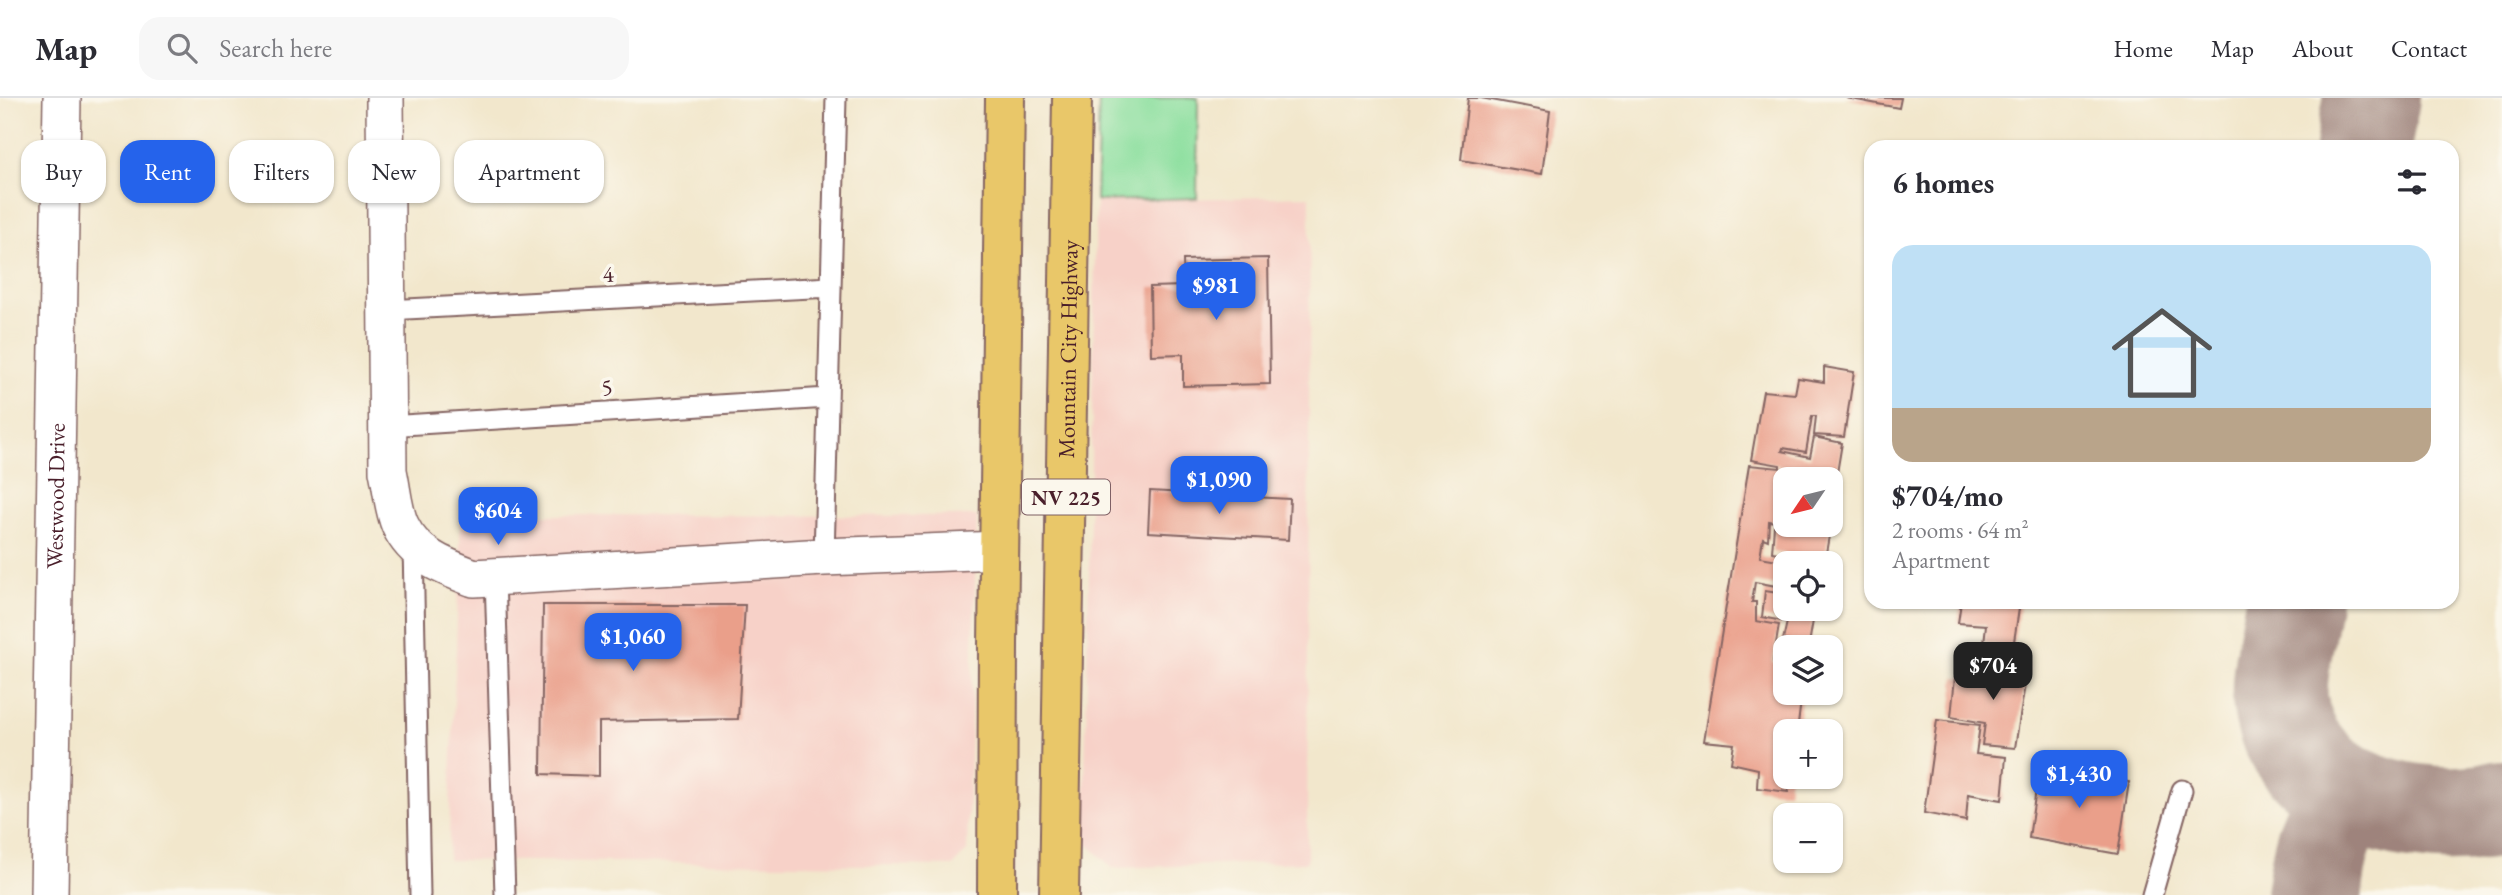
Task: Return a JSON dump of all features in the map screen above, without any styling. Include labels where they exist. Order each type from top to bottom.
[{"type":"main road","name":"NV 225","points":[[997,895],[1005,98]]},
{"type":"main road","name":"Mountain City Highway","points":[[1059,895],[1072,98]]},
{"type":"street","name":"Westwood Drive","points":[[49,895],[62,98]]},
{"type":"street","points":[[385,98],[388,471],[399,524],[413,545],[432,561],[474,578],[824,557],[999,551]]},
{"type":"lane","points":[[824,557],[836,98]]},
{"type":"lane","name":"4","points":[[387,310],[831,287]]},
{"type":"lane","name":"5","points":[[388,426],[828,398]]},
{"type":"lane","points":[[413,545],[420,895]]},
{"type":"lane","points":[[495,577],[505,895]]},
{"type":"lane","points":[[2152,895],[2182,790]]},
{"type":"shaded area","points":[[1310,196],[1307,862],[1112,868],[1084,840],[1096,201]]},
{"type":"shaded area","points":[[461,515],[977,516],[967,851],[953,866],[448,860]]},
{"type":"green space","points":[[1099,98],[1198,98],[1197,198],[1096,201]]},
{"type":"building","points":[[1468,98],[1550,111],[1542,174],[1461,160]]},
{"type":"building","points":[[1846,98],[1901,98],[1899,108]]},
{"type":"building","points":[[1268,258],[1270,384],[1183,386],[1183,354],[1151,355],[1150,287],[1184,286],[1183,260]]},
{"type":"building","points":[[1824,367],[1854,372],[1844,437],[1814,435],[1816,416],[1812,416],[1806,452],[1783,448],[1782,451],[1810,457],[1814,437],[1842,443],[1838,467],[1780,467],[1751,460],[1763,391],[1795,394],[1798,378],[1824,382]]},
{"type":"building","points":[[1749,465],[1773,467],[1773,522],[1769,521],[1768,540],[1763,538],[1760,557],[1773,559],[1773,585],[1755,582],[1752,602],[1756,602],[1756,621],[1779,625],[1777,635],[1773,635],[1773,705],[1800,705],[1799,719],[1773,719],[1773,789],[1788,789],[1788,792],[1757,788],[1758,769],[1731,763],[1734,744],[1704,741]]},
{"type":"building","points":[[1150,491],[1290,499],[1288,540],[1148,532]]},
{"type":"building","points":[[1773,537],[1829,537],[1826,551],[1772,552]]},
{"type":"building","points":[[1765,591],[1773,592],[1773,619],[1762,617]]},
{"type":"building","points":[[543,605],[745,605],[738,719],[599,722],[599,776],[541,774]]},
{"type":"building","points":[[1960,609],[2019,609],[2013,648],[1984,643],[1986,625],[1958,623]]},
{"type":"building","points":[[1782,621],[1813,621],[1811,635],[1784,635],[1787,622]]},
{"type":"building","points":[[1991,659],[2028,665],[2015,748],[1982,745],[1985,723],[1951,717],[1955,677],[1990,681]]},
{"type":"building","points":[[1937,720],[1980,725],[1976,754],[2006,757],[2002,800],[1968,794],[1966,821],[1924,813]]},
{"type":"building","points":[[2039,768],[2129,782],[2118,854],[2029,838]]},
{"type":"taxiway","points":[[2364,140],[2372,98]]},
{"type":"taxiway","points":[[2292,609],[2282,663],[2280,698],[2289,732],[2307,760],[2333,782],[2364,798],[2399,809],[2435,814],[2470,813],[2502,808]]},
{"type":"taxiway","points":[[2314,895],[2323,844],[2334,820],[2352,804],[2369,800]]}]
